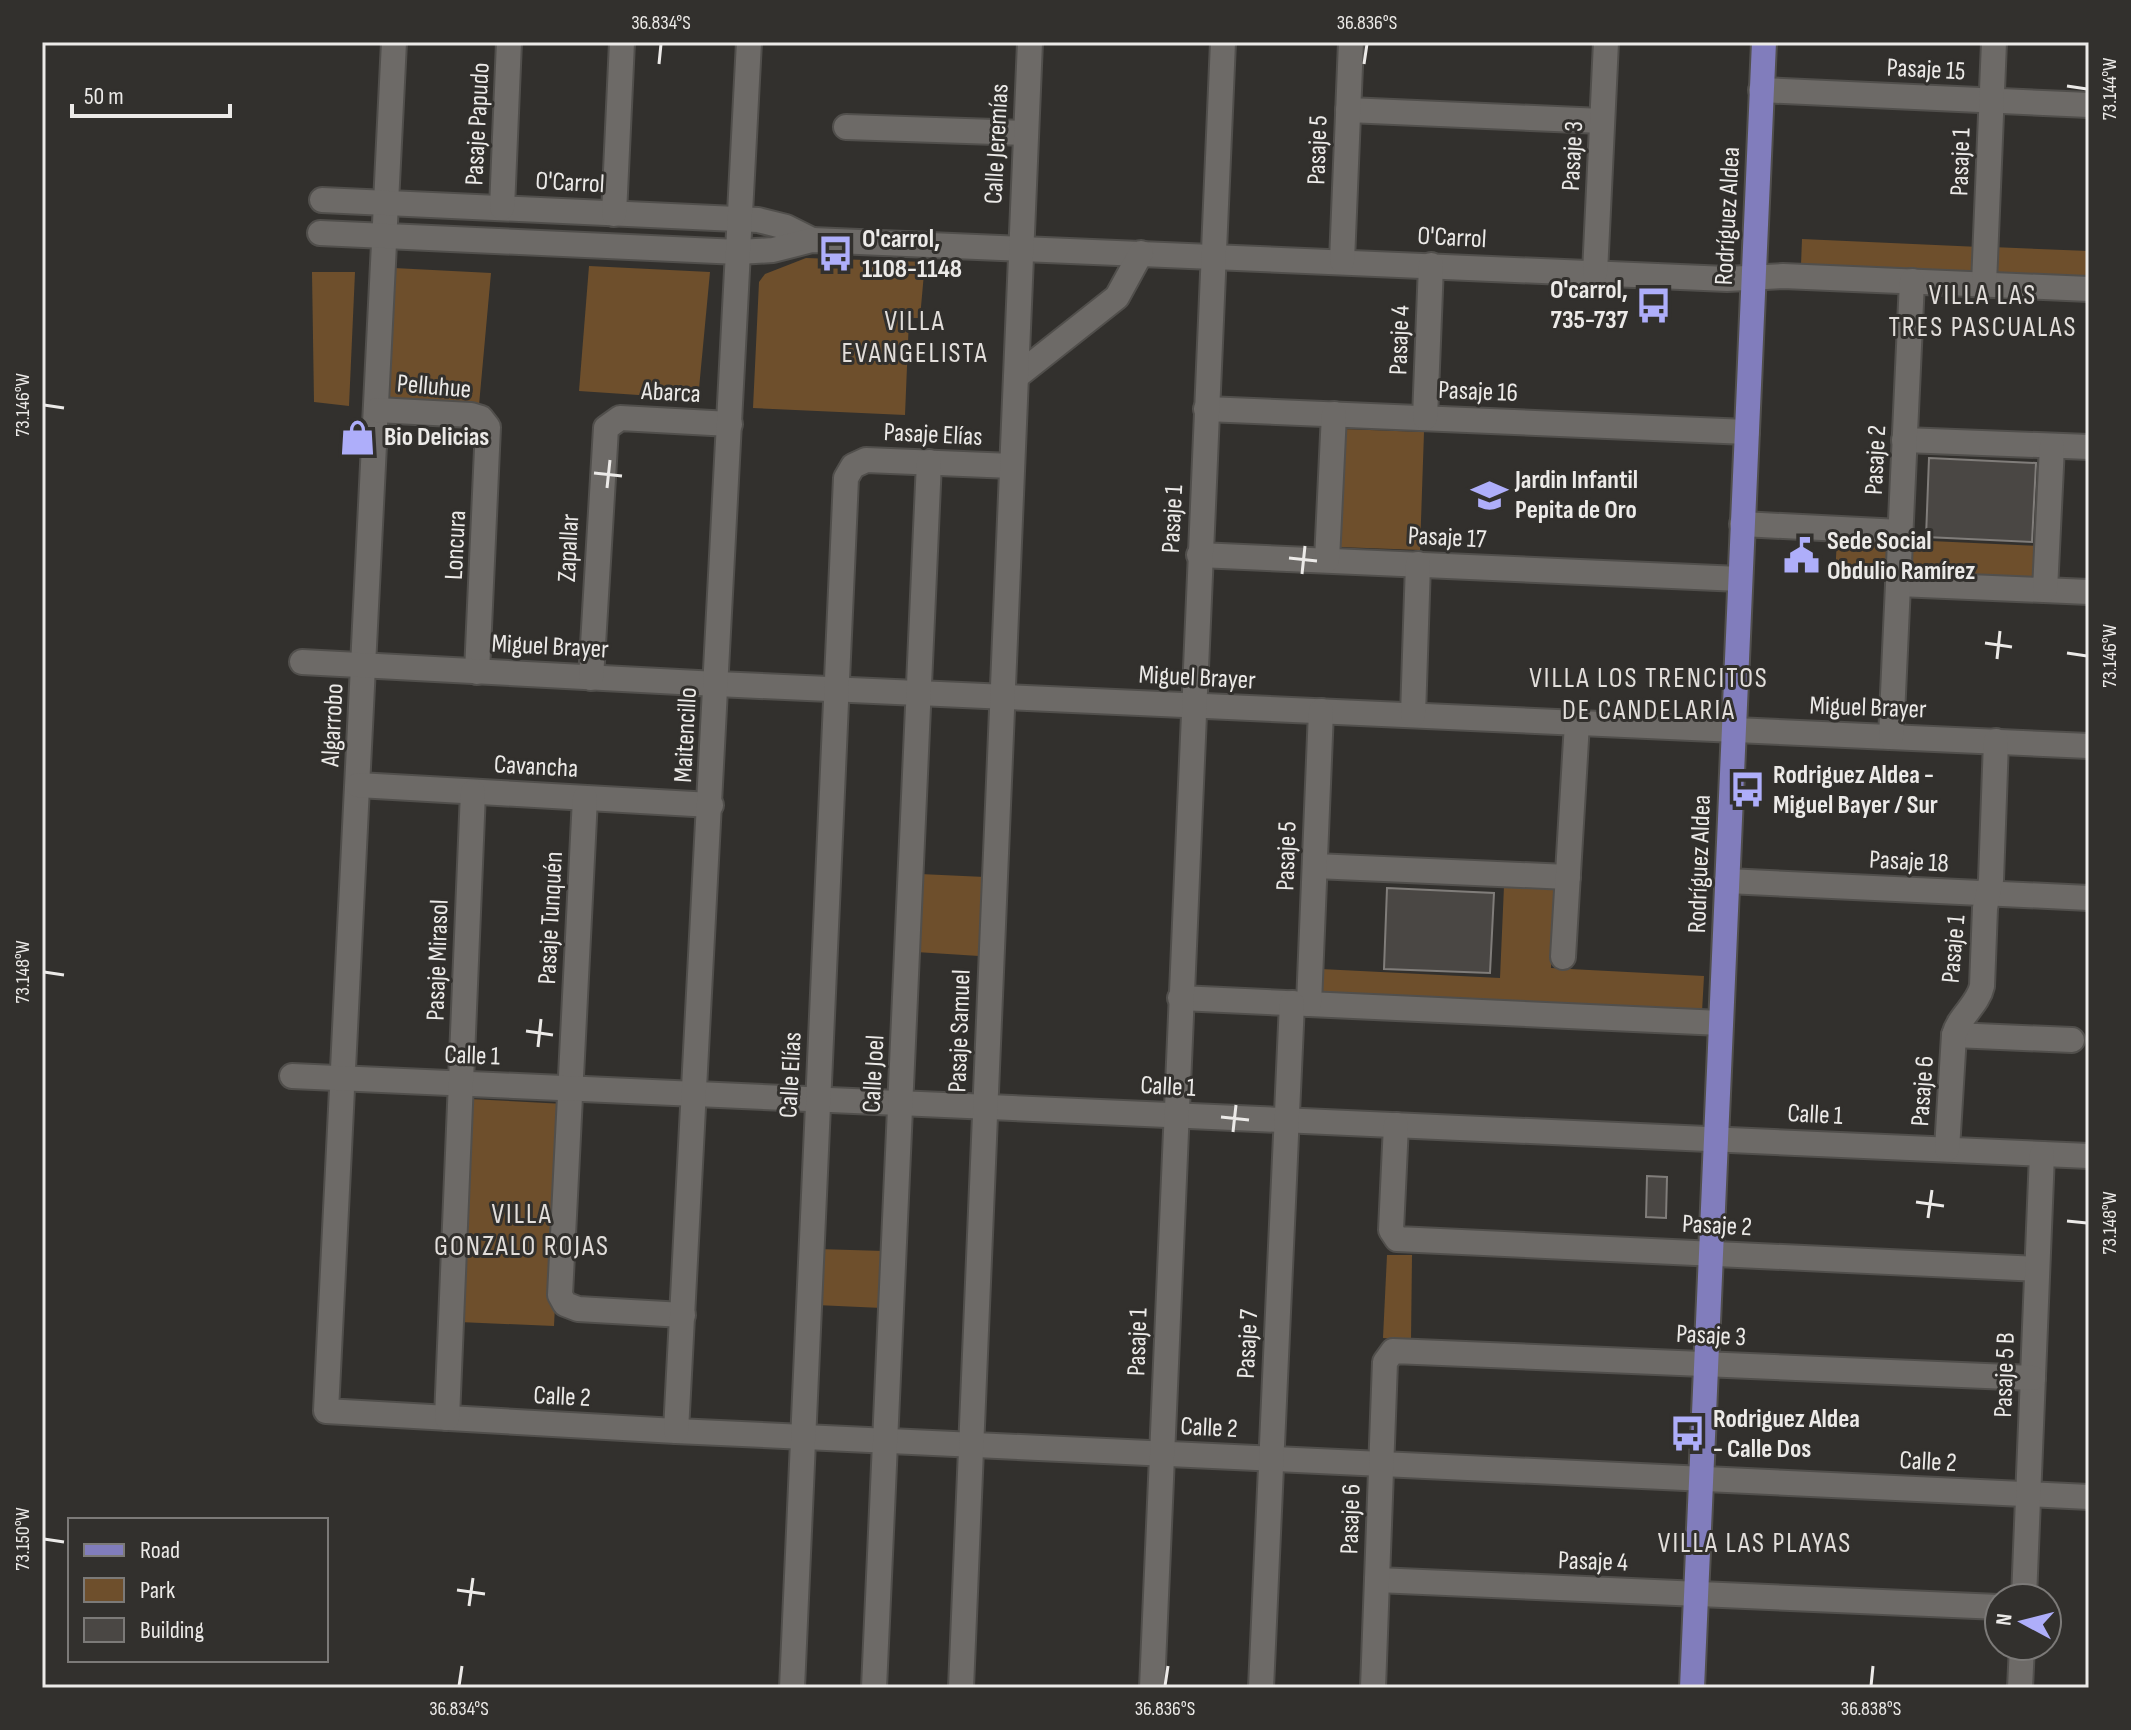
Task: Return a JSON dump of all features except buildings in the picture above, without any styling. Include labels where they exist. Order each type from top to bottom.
[{"type":"main road","name":"Rodríguez Aldea","points":[[1692,1688],[1764,42]]},
{"type":"street","name":"Algarrobo","points":[[326,1411],[394,42]]},
{"type":"street","name":"Pasaje Papudo","points":[[502,208],[509,42]]},
{"type":"street","points":[[614,214],[622,42]]},
{"type":"street","name":"Maitencillo","points":[[676,1431],[697,1093],[749,42]]},
{"type":"street","points":[[1012,42],[1030,42]]},
{"type":"street","name":"Calle Jeremías","points":[[1017,376],[1030,42]]},
{"type":"street","name":"Pasaje 1","points":[[1152,1688],[1223,42]]},
{"type":"street","name":"Pasaje 5","points":[[1342,261],[1351,42]]},
{"type":"street","name":"Pasaje 3","points":[[1595,273],[1606,42]]},
{"type":"street","name":"Pasaje 1","points":[[1984,284],[1994,42]]},
{"type":"street","name":"Pasaje 15","points":[[1761,90],[2089,105]]},
{"type":"street","points":[[1348,110],[1602,121]]},
{"type":"street","points":[[846,127],[1026,133]]},
{"type":"street","name":"O'Carrol","points":[[322,200],[741,219],[786,227],[812,240]]},
{"type":"street","name":"O'Carrol","points":[[320,233],[739,252],[773,250],[812,240],[1595,273],[2089,289]]},
{"type":"street","points":[[1017,376],[1117,297],[1141,253]]},
{"type":"street","name":"Pasaje 4","points":[[1425,418],[1431,265]]},
{"type":"street","name":"Pasaje 2","points":[[1891,737],[1912,281]]},
{"type":"street","name":"Pasaje Samuel","points":[[961,1688],[1017,376]]},
{"type":"street","name":"Pasaje 16","points":[[1206,409],[1747,432]]},
{"type":"street","name":"Pelluhue","points":[[377,410],[471,415],[485,422]]},
{"type":"street","points":[[1327,560],[1334,414]]},
{"type":"street","name":"Abarca","points":[[609,424],[626,418],[730,424]]},
{"type":"street","name":"Loncura","points":[[477,672],[490,437],[485,422]]},
{"type":"street","name":"Zapallar","points":[[591,678],[603,438],[609,424]]},
{"type":"street","points":[[1904,440],[2089,447]]},
{"type":"street","points":[[2045,590],[2052,446]]},
{"type":"street","name":"Pasaje Elías","points":[[853,466],[866,460],[1012,466]]},
{"type":"street","name":"Calle Joel","points":[[874,1688],[929,462]]},
{"type":"street","name":"Calle Elías","points":[[792,1688],[845,484],[853,466]]},
{"type":"street","points":[[1742,524],[1900,532]]},
{"type":"street","name":"Pasaje 17","points":[[1199,555],[1740,579]]},
{"type":"street","points":[[1413,715],[1418,564]]},
{"type":"street","points":[[1898,584],[2089,592]]},
{"type":"street","name":"Miguel Brayer","points":[[302,662],[836,690],[2089,746]]},
{"type":"street","name":"Pasaje 5","points":[[1300,1004],[1315,866],[1321,711]]},
{"type":"street","points":[[1563,957],[1577,723]]},
{"type":"street","name":"Pasaje 1","points":[[1954,1035],[1961,1018],[1982,991],[1996,741]]},
{"type":"street","name":"Cavancha","points":[[358,785],[711,805]]},
{"type":"street","name":"Pasaje Mirasol","points":[[447,1418],[473,792]]},
{"type":"street","name":"Pasaje Tunquén","points":[[585,798],[562,1299],[578,1309],[683,1315]]},
{"type":"street","points":[[1315,866],[1568,877]]},
{"type":"street","name":"Pasaje 18","points":[[1727,881],[2089,898]]},
{"type":"street","points":[[1180,998],[1721,1023]]},
{"type":"street","name":"Pasaje 7","points":[[1261,1688],[1286,1120],[1300,1004]]},
{"type":"street","points":[[1954,1035],[2072,1040]]},
{"type":"street","name":"Pasaje 6","points":[[1947,1149],[1954,1035]]},
{"type":"street","name":"Calle 1","points":[[292,1076],[2089,1156]]},
{"type":"street","name":"Pasaje 2","points":[[1396,1125],[1394,1237],[2037,1269]]},
{"type":"street","name":"Pasaje 5 B","points":[[2025,1582],[2042,1154]]},
{"type":"street","name":"Pasaje 3","points":[[1388,1353],[1398,1350],[2033,1378]]},
{"type":"street","name":"Pasaje 6","points":[[1373,1688],[1385,1362],[1388,1353]]},
{"type":"street","name":"Calle 2","points":[[326,1411],[676,1431],[2089,1497]]},
{"type":"street","name":"Pasaje 4","points":[[1377,1580],[1983,1606]]},
{"type":"street","points":[[2020,1688],[2021,1662]]},
{"type":"green space","points":[[1802,239],[1980,247],[1979,273],[1801,265]]},
{"type":"green space","points":[[1992,247],[2089,251],[2089,276],[1991,273]]},
{"type":"green space","points":[[806,258],[925,262],[920,318],[909,318],[905,415],[753,408],[759,282],[765,274]]},
{"type":"green space","points":[[589,266],[710,272],[698,399],[579,391]]},
{"type":"green space","points":[[394,268],[491,273],[479,405],[388,399]]},
{"type":"green space","points":[[312,272],[355,272],[349,406],[314,402]]},
{"type":"green space","points":[[1343,429],[1424,432],[1420,550],[1339,547]]},
{"type":"green space","points":[[1837,537],[1884,540],[1893,548],[1891,582],[1835,578]]},
{"type":"green space","points":[[1909,540],[2041,546],[2039,579],[1914,579],[1908,572]]},
{"type":"green space","points":[[920,874],[985,877],[979,956],[916,952]]},
{"type":"green space","points":[[1504,886],[1555,888],[1551,968],[1704,976],[1702,1012],[1319,996],[1321,969],[1500,978]]},
{"type":"green space","points":[[470,1099],[565,1104],[554,1326],[459,1322]]},
{"type":"green space","points":[[818,1249],[884,1251],[882,1308],[816,1305]]},
{"type":"green space","points":[[1387,1255],[1412,1255],[1411,1340],[1383,1338]]},
{"type":"place","name":"O'carrol, 1108-1148","points":[[836,254]]},
{"type":"place","name":"O'carrol, 735-737","points":[[1654,305]]},
{"type":"place","name":"Bio Delicias","points":[[358,437]]},
{"type":"place","name":"Jardin Infantil Pepita de Oro","points":[[1489,495]]},
{"type":"place","name":"Sede Social Obdulio Ramírez","points":[[1801,556]]},
{"type":"place","name":"Rodriguez Aldea - Miguel Bayer / Sur","points":[[1747,790]]},
{"type":"place","name":"Rodriguez Aldea - Calle Dos","points":[[1687,1434]]},
{"type":"district","name":"VILLA LAS TRES PASCUALAS","points":[[1983,311]]},
{"type":"district","name":"VILLA EVANGELISTA","points":[[915,337]]},
{"type":"district","name":"VILLA LOS TRENCITOS DE CANDELARIA","points":[[1649,694]]},
{"type":"district","name":"VILLA GONZALO ROJAS","points":[[522,1230]]},
{"type":"district","name":"VILLA LAS PLAYAS","points":[[1755,1543]]}]
